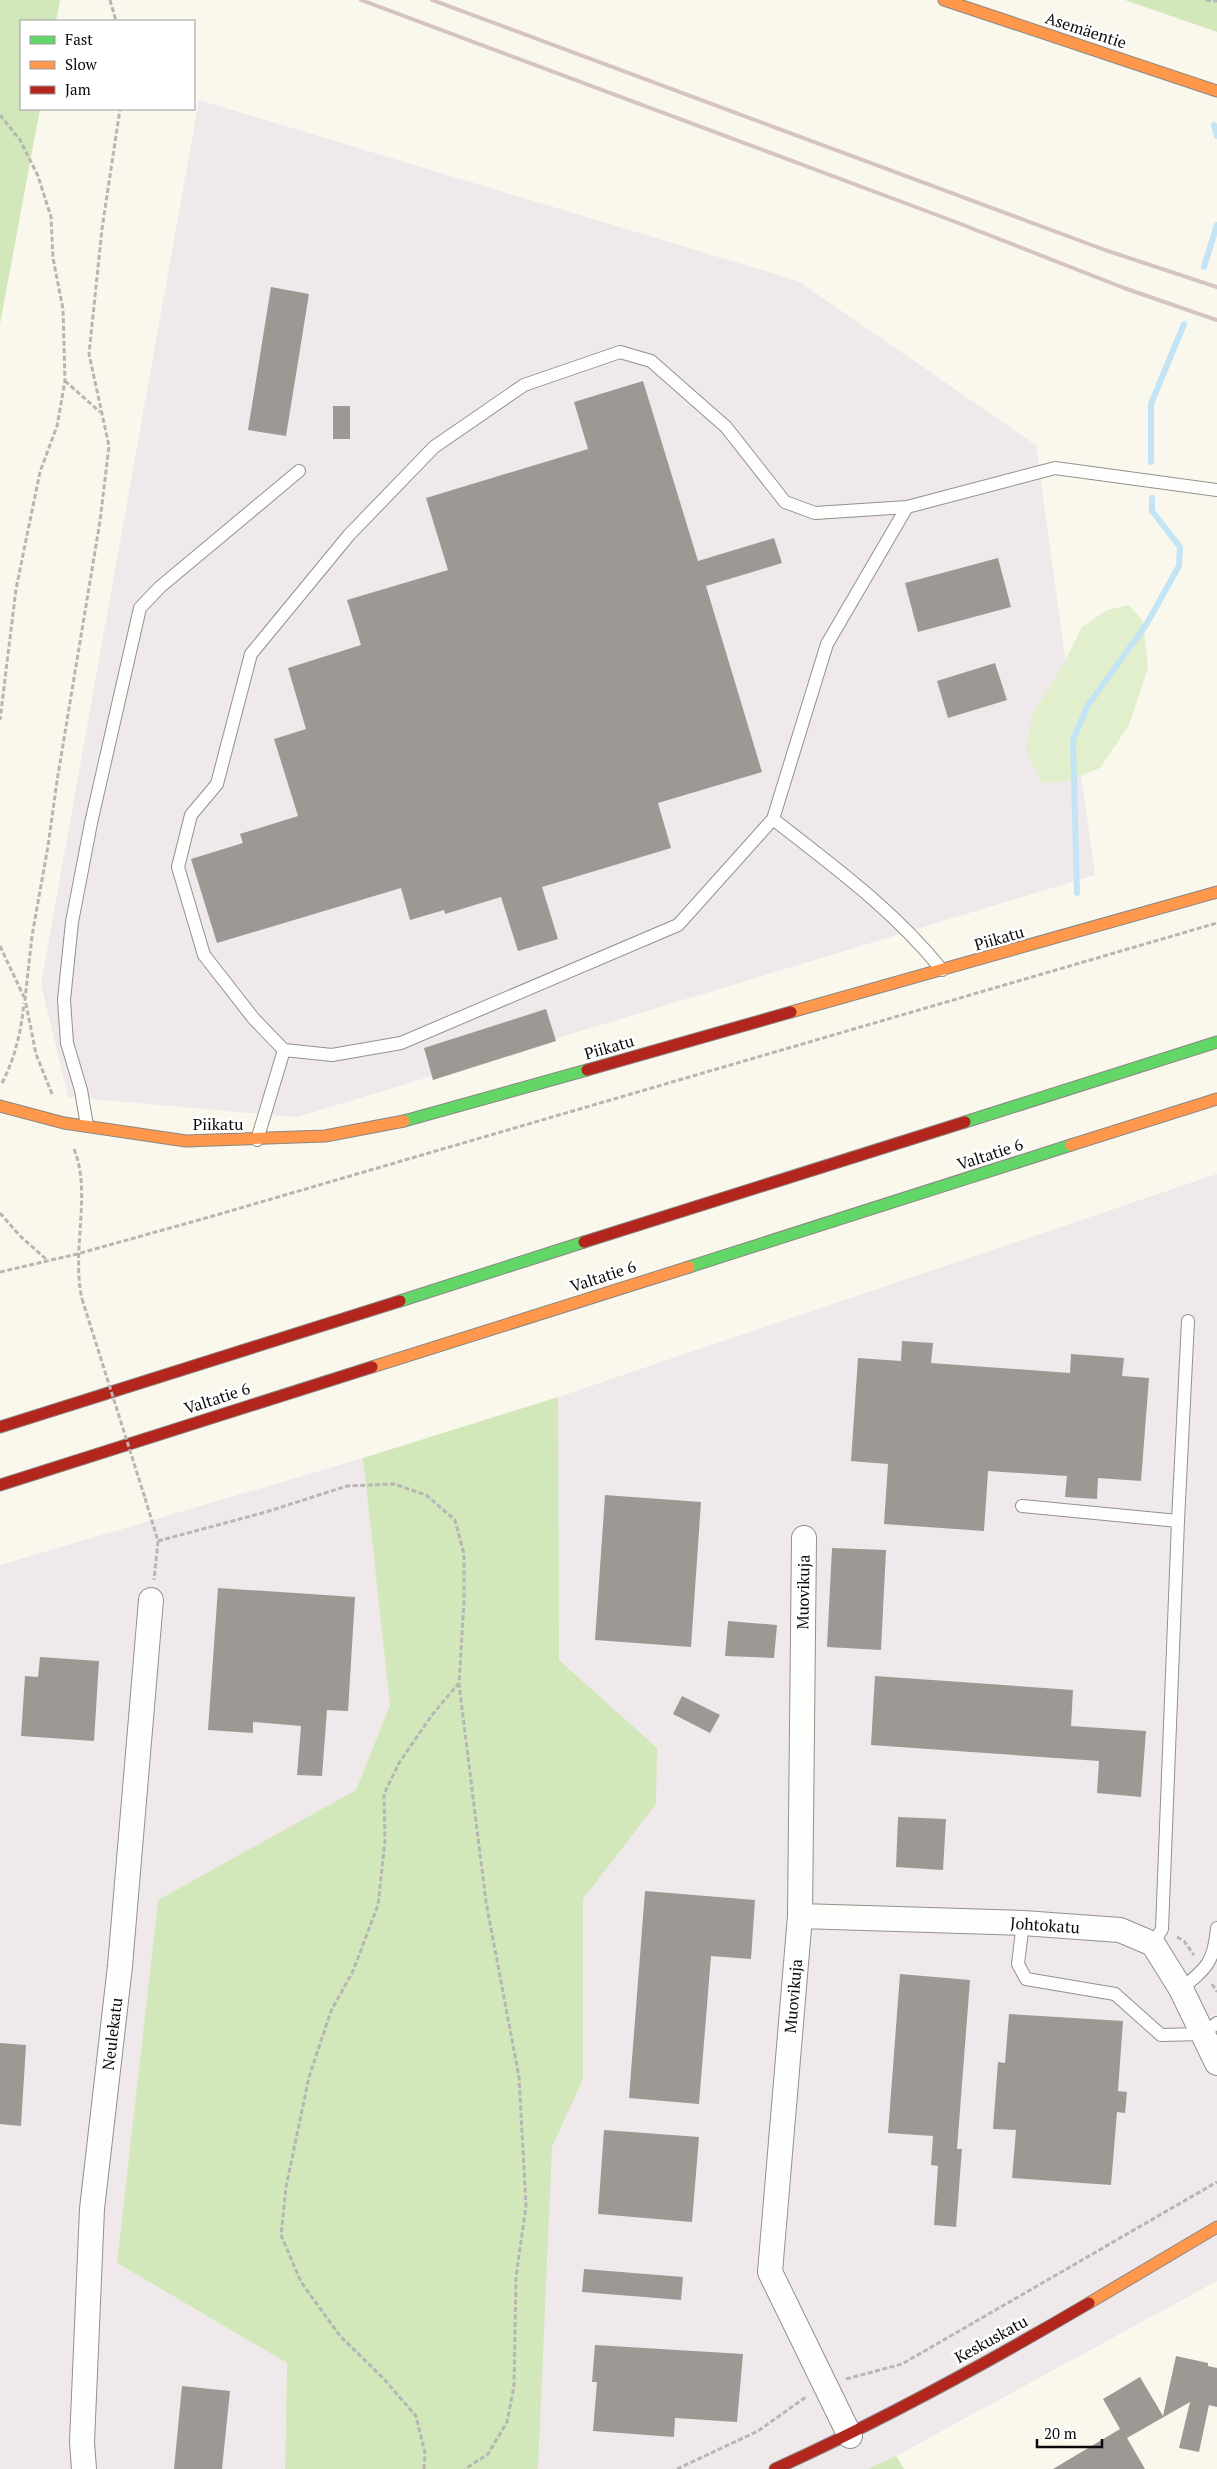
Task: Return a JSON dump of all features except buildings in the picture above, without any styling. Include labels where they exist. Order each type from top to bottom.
[{"type":"main road","name":"Asemäentie","points":[[944,0],[1217,91]]},
{"type":"main road","name":"Piikatu","points":[[0,1106],[64,1122],[186,1141],[257,1140],[325,1136],[412,1119],[1217,892]]},
{"type":"main road","points":[[0,1427],[1217,1042]]},
{"type":"main road","name":"Valtatie 6","points":[[0,1485],[1217,1099]]},
{"type":"main road","name":"Keskuskatu","points":[[775,2469],[850,2436],[1089,2303],[1217,2226]]},
{"type":"street","name":"Muovikuja","points":[[804,1538],[800,1916],[770,2272],[824,2387],[850,2436]]},
{"type":"street","name":"Neulekatu","points":[[84,2469],[82,2442],[92,2209],[120,1966],[152,1600]]},
{"type":"street","name":"Johtokatu","points":[[800,1916],[1022,1923],[1120,1930],[1153,1944]]},
{"type":"street","points":[[1153,1944],[1209,2029],[1217,2063]]},
{"type":"lane","points":[[907,507],[827,644],[773,819],[678,925],[401,1043],[332,1055],[284,1050],[254,1020],[204,955],[178,867],[191,815],[217,784],[251,654],[349,535],[434,447],[524,385],[620,352],[651,361],[726,427],[785,502],[815,513],[907,507],[1055,468],[1217,490]]},
{"type":"lane","points":[[87,1126],[81,1090],[67,1043],[64,1000],[76,904],[140,608],[160,587],[299,471]]},
{"type":"lane","points":[[773,819],[886,910],[916,938],[942,971]]},
{"type":"lane","points":[[257,1140],[284,1050]]},
{"type":"lane","points":[[1153,1944],[1162,1929],[1188,1320]]},
{"type":"lane","points":[[1022,1506],[1178,1521]]},
{"type":"lane","points":[[1022,1923],[1018,1964],[1026,1979],[1115,1994],[1161,2035],[1209,2029]]},
{"type":"lane","points":[[1181,1988],[1205,1970],[1215,1948],[1217,1928]]},
{"type":"path","points":[[110,0],[116,20]]},
{"type":"path","points":[[1206,0],[1217,1]]},
{"type":"path","points":[[0,1086],[10,1068],[20,1032],[32,936],[100,521],[109,446],[100,412],[89,354],[102,229],[120,110]]},
{"type":"path","points":[[0,115],[20,140],[38,176],[51,217],[53,258],[63,309],[65,381],[57,426],[40,472],[16,589],[0,720]]},
{"type":"path","points":[[65,381],[100,412]]},
{"type":"path","points":[[0,1272],[77,1254],[1217,923]]},
{"type":"path","points":[[0,946],[16,976],[25,999],[36,1054],[77,1156],[82,1206],[77,1254],[82,1299],[158,1541],[152,1600]]},
{"type":"path","points":[[0,1213],[19,1235],[48,1261]]},
{"type":"path","points":[[158,1541],[266,1512],[347,1486],[394,1484],[426,1495],[455,1520],[464,1554],[464,1601],[459,1684],[486,1902],[518,2077],[526,2206],[516,2277],[514,2386],[507,2422],[488,2454],[465,2469]]},
{"type":"path","points":[[424,2469],[425,2453],[416,2416],[383,2378],[340,2336],[301,2282],[281,2235],[286,2187],[309,2077],[331,2010],[353,1971],[378,1905],[385,1840],[384,1794],[400,1763],[432,1715],[459,1684]]},
{"type":"path","points":[[676,2469],[758,2431],[824,2387],[902,2364],[1217,2182]]},
{"type":"shaded area","points":[[199,100],[798,281],[1036,445],[1095,875],[297,1117],[68,1097],[41,984]]},
{"type":"shaded area","points":[[1217,1174],[1217,2281],[896,2456],[867,2469],[537,2469],[558,1397]]},
{"type":"shaded area","points":[[363,1458],[390,1705],[356,1791],[158,1900],[117,2263],[287,2363],[285,2469],[0,2469],[0,1565]]},
{"type":"green space","points":[[0,0],[60,0],[56,20],[20,20],[20,110],[40,110],[0,324]]},
{"type":"green space","points":[[1125,0],[1217,0],[1217,32]]},
{"type":"green space","points":[[1129,605],[1143,621],[1148,668],[1129,725],[1100,768],[1064,782],[1042,783],[1026,750],[1033,713],[1062,667],[1082,627],[1107,610]]},
{"type":"green space","points":[[558,1397],[559,1660],[657,1748],[656,1804],[583,1899],[583,2079],[552,2147],[538,2469],[285,2469],[287,2363],[117,2263],[158,1900],[356,1790],[390,1705],[363,1458]]},
{"type":"green space","points":[[896,2456],[904,2469],[867,2469]]},
{"type":"waterway","points":[[1214,125],[1217,136]]},
{"type":"waterway","points":[[1204,267],[1217,225]]},
{"type":"waterway","points":[[1151,462],[1151,404],[1184,324]]},
{"type":"waterway","points":[[1077,893],[1073,740],[1088,705],[1146,625],[1179,566],[1180,547],[1152,511],[1152,498]]},
{"type":"railway","points":[[361,0],[953,221],[1124,288],[1217,320]]},
{"type":"railway","points":[[432,0],[1105,250],[1217,287]]},
{"type":"traffic: fast","points":[[965,1122],[1217,1042]]},
{"type":"traffic: fast","points":[[404,1121],[587,1070]]},
{"type":"traffic: fast","points":[[689,1267],[1071,1145]]},
{"type":"traffic: fast","points":[[400,1301],[584,1242]]},
{"type":"traffic: slow","points":[[944,0],[1217,91]]},
{"type":"traffic: slow","points":[[791,1012],[1217,892]]},
{"type":"traffic: slow","points":[[1071,1145],[1217,1099]]},
{"type":"traffic: slow","points":[[0,1106],[64,1123],[186,1141],[325,1136],[404,1121]]},
{"type":"traffic: slow","points":[[372,1367],[689,1267]]},
{"type":"traffic: slow","points":[[1089,2303],[1217,2227]]},
{"type":"traffic: jam","points":[[587,1070],[791,1012]]},
{"type":"traffic: jam","points":[[584,1242],[965,1122]]},
{"type":"traffic: jam","points":[[0,1427],[400,1301]]},
{"type":"traffic: jam","points":[[0,1485],[372,1367]]},
{"type":"traffic: jam","points":[[775,2469],[855,2431],[934,2390],[1089,2303]]}]
